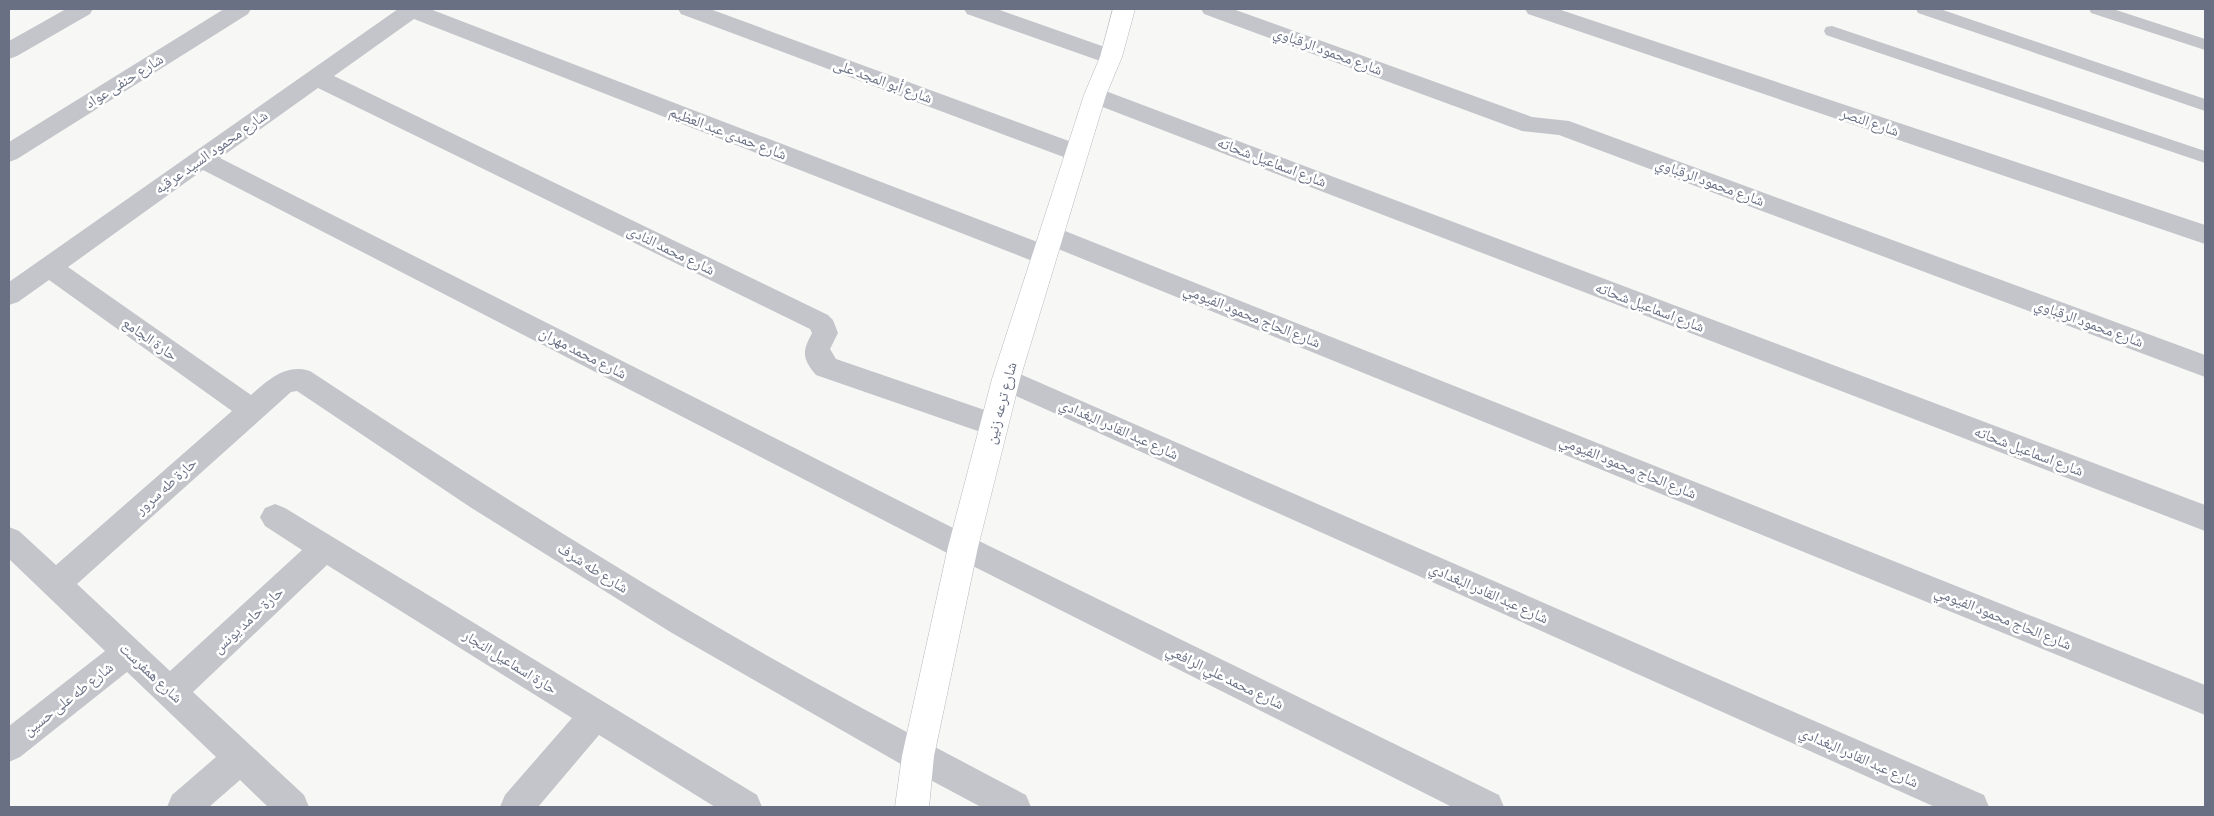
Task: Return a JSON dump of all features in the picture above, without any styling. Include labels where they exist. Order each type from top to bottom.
[{"type":"street","points":[[9,51],[82,9]]},
{"type":"street","name":"شارع حنفى عواد","points":[[9,153],[240,9]]},
{"type":"street","name":"شارع محمود السيد عرقبه","points":[[9,295],[412,9]]},
{"type":"street","name":"شارع حمدى عبد العظيم","points":[[412,9],[1047,245]]},
{"type":"street","name":"شارع أبو المجد على","points":[[689,9],[1077,153]]},
{"type":"street","points":[[975,9],[1111,58]]},
{"type":"street","name":"شارع ترعه زنين","points":[[912,807],[918,756],[963,547],[1006,379],[1095,95],[1111,58],[1124,9]]},
{"type":"street","name":"شارع محمود الرقباوي","points":[[1212,9],[1530,125],[1562,127],[2205,366]]},
{"type":"street","name":"شارع النصر","points":[[1536,9],[2205,235]]},
{"type":"street","name":"شارع محمد النادى","points":[[316,77],[819,322],[824,327],[825,333],[817,349],[820,359],[826,367],[995,425]]},
{"type":"street","name":"شارع اسماعيل شحاته","points":[[1095,95],[2205,518]]},
{"type":"street","name":"شارع محمد مهران","points":[[202,159],[963,547]]},
{"type":"street","name":"شارع الحاج محمود الفيومي","points":[[1047,245],[2205,700]]},
{"type":"street","name":"حارة الجامع","points":[[49,267],[251,410]]},
{"type":"street","name":"شارع طه شرف","points":[[276,389],[283,383],[291,380],[300,379],[306,382],[480,498],[683,623],[918,756],[1014,807]]},
{"type":"street","name":"شارع عبد القادر البغدادي","points":[[1006,379],[1972,807]]},
{"type":"street","name":"حارة طه سرور","points":[[56,584],[276,389]]},
{"type":"street","name":"حارة اسماعيل النجار","points":[[275,517],[745,807]]},
{"type":"street","name":"شارع محمد علي الرافعي","points":[[963,547],[1487,807]]},
{"type":"street","name":"حارة حامد يونس","points":[[171,691],[325,548]]},
{"type":"street","name":"شارع همفرست","points":[[14,555],[56,584],[292,807]]},
{"type":"street","name":"شارع طه على حسين","points":[[9,746],[128,652]]},
{"type":"street","points":[[517,807],[595,715]]},
{"type":"street","points":[[184,807],[240,758]]},
{"type":"lane","points":[[1924,9],[2205,104]]},
{"type":"lane","points":[[2097,9],[2205,45]]},
{"type":"lane","points":[[1832,31],[2205,157]]}]
